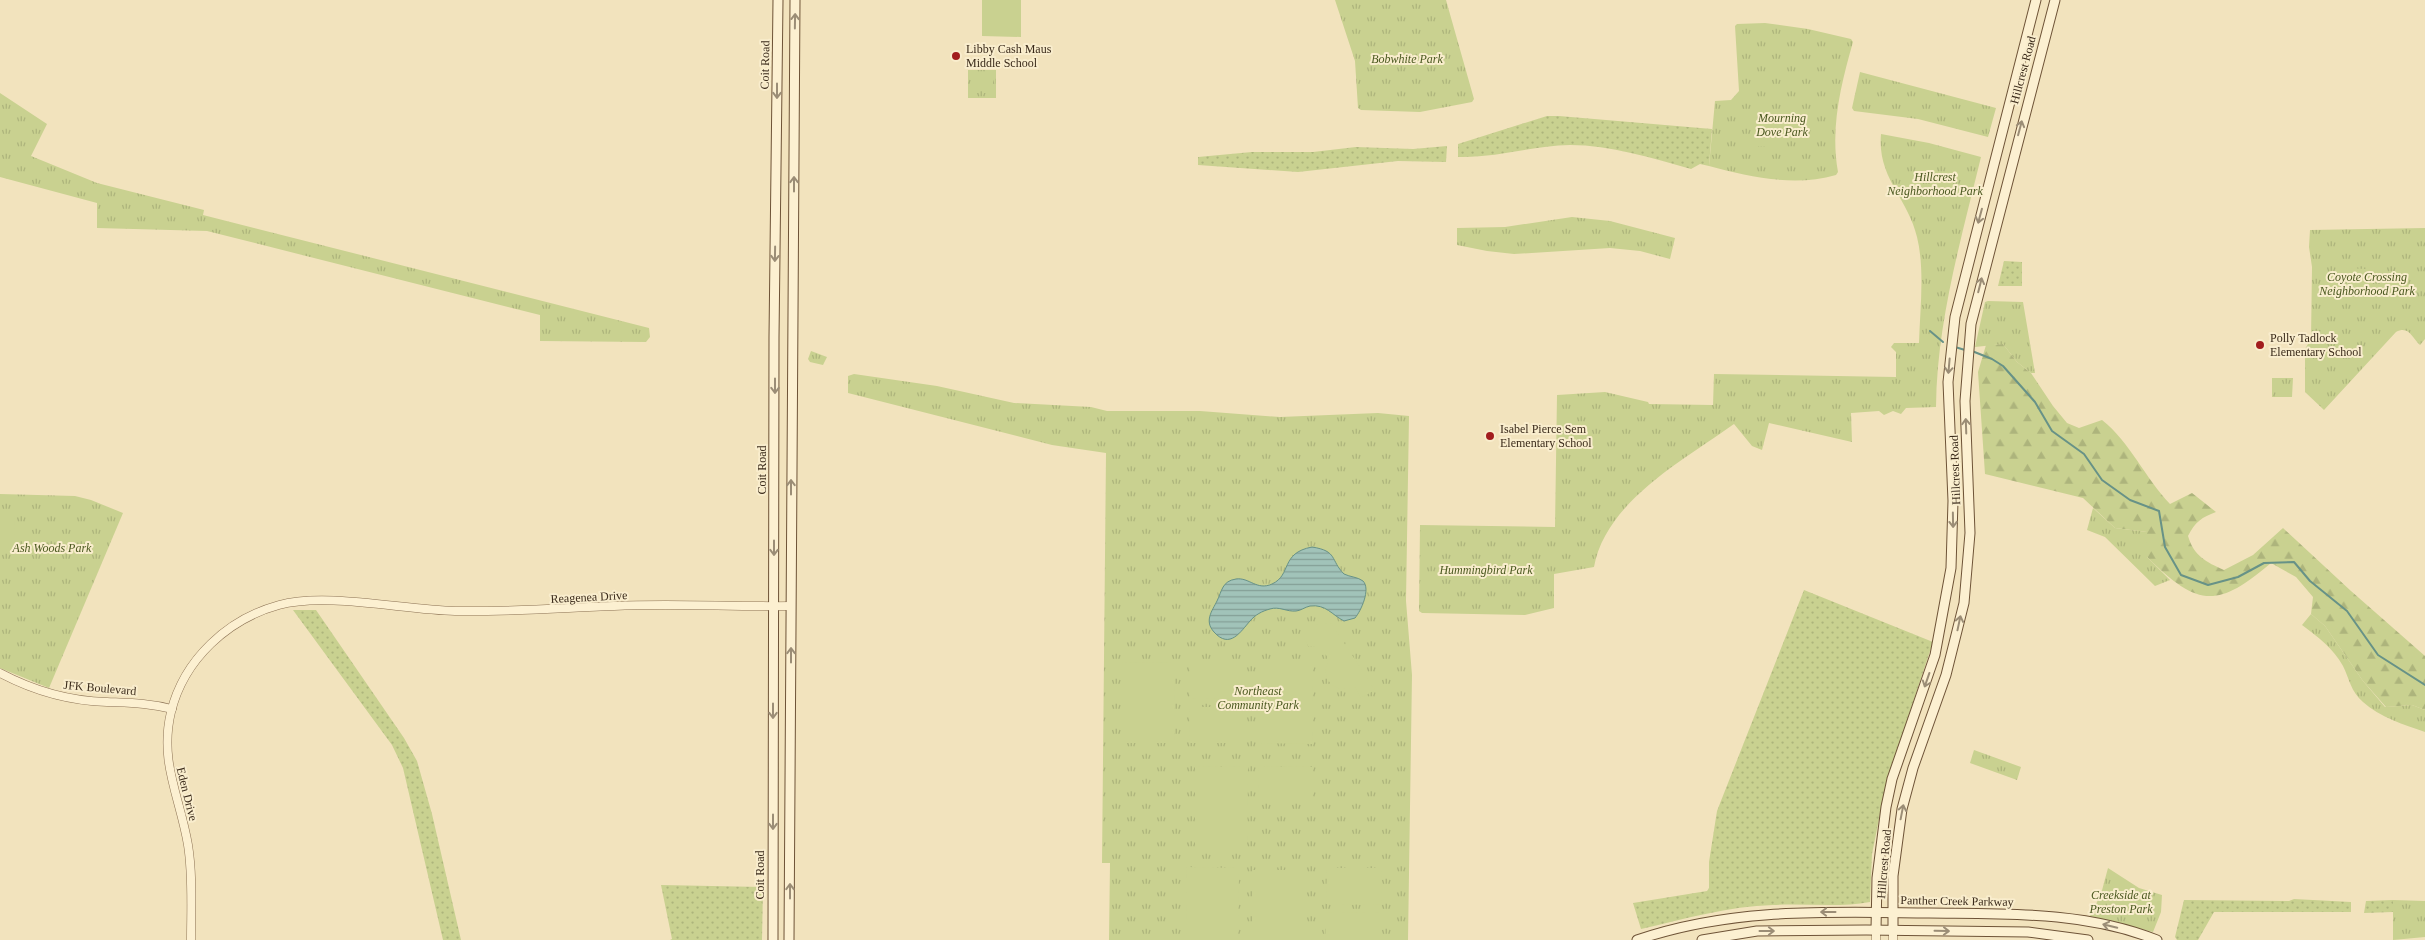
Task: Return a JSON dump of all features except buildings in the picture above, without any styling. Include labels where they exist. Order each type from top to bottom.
[{"type":"main road","name":"Coit Road","points":[[773,940],[778,0]]},
{"type":"main road","points":[[789,940],[795,0]]},
{"type":"main road","name":"Hillcrest Road","points":[[1876,935],[1881,835],[1890,789],[1935,655],[1951,568],[1953,501],[1948,402],[1953,331],[1961,288],[2036,0]]},
{"type":"main road","name":"Hillcrest Road","points":[[1893,930],[1893,876],[1902,808],[1913,768],[1946,675],[1964,603],[1970,534],[1965,402],[1970,333],[2014,153],[2055,0]]},
{"type":"main road","name":"Panther Creek Parkway","points":[[1637,940],[1677,928],[1754,915],[1785,912],[1893,912],[2079,918],[2157,940]]},
{"type":"main road","points":[[2028,915],[2028,932]]},
{"type":"main road","points":[[1702,940],[1757,931],[1876,935],[1893,930],[2028,932],[2088,940]]},
{"type":"street","name":"Eden Drive","points":[[191,940],[190,857],[167,760],[168,729],[172,709],[189,670],[204,650],[232,626],[256,613],[297,602],[340,602],[388,606]]},
{"type":"street","name":"Reagenea Drive","points":[[388,606],[518,612],[615,606],[791,606]]},
{"type":"street","name":"JFK Boulevard","points":[[0,673],[30,687],[62,697],[106,702],[143,702],[172,709]]},
{"type":"street","name":"Hillcrest Road","points":[[1893,930],[1893,940]]},
{"type":"green space","points":[[982,0],[1021,0],[1021,37],[982,36]]},
{"type":"green space","name":"Bobwhite Park","points":[[1335,0],[1446,0],[1474,99],[1472,102],[1420,112],[1361,110],[1358,108],[1355,61]]},
{"type":"green space","name":"Mourning Dove Park","points":[[1765,23],[1808,29],[1851,39],[1853,42],[1838,106],[1835,139],[1838,172],[1836,175],[1804,180],[1772,179],[1740,174],[1709,166],[1715,101],[1731,100],[1739,91],[1735,26],[1737,24]]},
{"type":"green space","points":[[968,70],[996,70],[996,98],[968,98]]},
{"type":"green space","name":"Hillcrest Neighborhood Park","points":[[1860,72],[1996,108],[1988,137],[1918,119],[1854,111],[1852,108]]},
{"type":"green space","points":[[971,74],[979,74],[979,93],[971,93]]},
{"type":"green space","points":[[984,74],[993,74],[993,93],[984,93]]},
{"type":"green space","points":[[0,93],[47,124],[31,156],[97,183],[204,210],[203,215],[649,328],[650,337],[646,342],[540,341],[540,315],[207,231],[97,228],[97,203],[0,177]]},
{"type":"green space","points":[[1547,116],[1712,129],[1709,166],[1700,164],[1691,169],[1601,147],[1570,145],[1542,147],[1486,156],[1458,157],[1458,144]]},
{"type":"green space","points":[[1752,122],[1766,122],[1766,146],[1752,146]]},
{"type":"green space","name":"Hummingbird Park","points":[[1881,134],[1929,143],[1981,157],[1945,312],[1937,375],[1936,407],[1906,408],[1901,414],[1893,411],[1884,415],[1879,411],[1851,413],[1852,442],[1769,423],[1762,450],[1752,446],[1734,424],[1671,468],[1630,502],[1614,522],[1601,543],[1594,567],[1554,574],[1554,608],[1525,615],[1422,613],[1419,611],[1420,525],[1555,527],[1557,395],[1605,392],[1648,402],[1649,404],[1713,405],[1714,374],[1896,377],[1896,352],[1891,347],[1894,343],[1919,343],[1921,263],[1913,223],[1888,176],[1881,149]]},
{"type":"green space","points":[[1447,146],[1446,162],[1398,161],[1298,172],[1198,165],[1198,157],[1252,152],[1313,152],[1356,147],[1413,149]]},
{"type":"green space","points":[[1572,217],[1610,221],[1675,238],[1670,259],[1640,251],[1610,248],[1514,254],[1457,245],[1457,228],[1505,227]]},
{"type":"green space","name":"Coyote Crossing Neighborhood Park","points":[[2425,228],[2425,339],[2420,345],[2407,331],[2400,330],[2396,332],[2324,410],[2305,392],[2305,349],[2311,339],[2312,267],[2309,247],[2310,230]]},
{"type":"green space","points":[[2004,261],[2022,262],[2022,286],[1998,286]]},
{"type":"green space","points":[[2346,268],[2366,269],[2366,280],[2346,280]]},
{"type":"green space","points":[[1985,302],[2023,302],[2035,373],[2031,373],[2017,362],[2003,344],[1975,347]]},
{"type":"green space","points":[[2003,344],[2017,362],[2031,373],[2067,423],[2079,428],[2102,420],[2121,439],[2170,504],[2192,493],[2216,512],[2199,521],[2188,536],[2194,549],[2206,561],[2224,570],[2253,555],[2283,528],[2425,656],[2425,710],[2412,705],[2386,707],[2363,681],[2325,626],[2311,614],[2313,597],[2296,577],[2271,563],[2235,589],[2221,595],[2207,596],[2194,593],[2164,573],[2147,557],[2147,532],[2115,528],[2083,498],[1985,474],[1978,372],[1986,345]]},
{"type":"green space","points":[[811,351],[827,357],[823,365],[810,362],[808,359]]},
{"type":"green space","name":"Northeast Community Park","points":[[854,374],[937,386],[1014,403],[1091,407],[1107,411],[1200,411],[1280,417],[1378,413],[1409,416],[1406,601],[1412,675],[1408,940],[1109,940],[1110,863],[1102,863],[1106,453],[1052,445],[848,393],[848,376]]},
{"type":"green space","points":[[2272,378],[2293,378],[2292,397],[2272,397]]},
{"type":"green space","name":"Ash Woods Park","points":[[0,494],[75,496],[91,500],[123,513],[49,688],[0,668]]},
{"type":"green space","points":[[2093,508],[2115,528],[2147,532],[2147,557],[2170,580],[2155,586],[2105,537],[2087,530]]},
{"type":"green space","points":[[0,514],[15,514],[14,536],[0,536]]},
{"type":"green space","points":[[1804,590],[1933,642],[1886,784],[1872,854],[1870,902],[1846,905],[1756,906],[1707,914],[1641,929],[1633,903],[1707,891],[1709,888],[1709,862],[1717,811]]},
{"type":"green space","points":[[293,610],[316,610],[404,738],[417,761],[432,814],[461,940],[443,940],[403,768],[392,745]]},
{"type":"green space","points":[[2311,614],[2325,626],[2363,681],[2385,707],[2412,705],[2425,710],[2425,732],[2384,716],[2359,698],[2335,654],[2302,625]]},
{"type":"green space","points":[[1331,623],[1375,690],[1361,698],[1355,687],[1341,689],[1333,686],[1327,678],[1328,657],[1317,647],[1308,646],[1304,639],[1305,630],[1312,625]]},
{"type":"green space","points":[[1122,662],[1175,663],[1174,743],[1122,743]]},
{"type":"green space","points":[[1190,663],[1245,663],[1245,699],[1190,698]]},
{"type":"green space","points":[[1260,663],[1313,663],[1312,744],[1260,743]]},
{"type":"green space","points":[[1190,707],[1244,707],[1244,743],[1189,743]]},
{"type":"green space","points":[[1974,750],[2021,767],[2017,780],[1970,763]]},
{"type":"green space","points":[[1195,766],[1248,767],[1247,848],[1195,848]]},
{"type":"green space","points":[[1259,766],[1312,767],[1312,803],[1258,803]]},
{"type":"green space","points":[[1187,867],[1239,868],[1238,940],[1186,940]]},
{"type":"green space","points":[[1327,868],[1382,868],[1381,905],[1326,904]]},
{"type":"green space","name":"Creekside at Preston Park","points":[[2108,868],[2139,888],[2162,895],[2161,912],[2153,932],[2090,916],[2101,894]]},
{"type":"green space","points":[[1253,870],[1305,870],[1305,940],[1253,940]]},
{"type":"green space","points":[[661,885],[763,887],[762,940],[670,940],[672,939]]},
{"type":"green space","points":[[2294,899],[2351,902],[2351,912],[2214,912],[2198,940],[2177,940],[2175,937],[2184,900],[2289,901]]},
{"type":"green space","points":[[2393,900],[2393,912],[2364,913],[2366,901]]},
{"type":"green space","points":[[2393,900],[2425,901],[2425,937],[2393,940]]},
{"type":"green space","points":[[1326,912],[1381,913],[1381,940],[1326,940]]},
{"type":"water","points":[[1312,547],[1330,554],[1344,574],[1363,581],[1366,594],[1355,618],[1344,621],[1325,608],[1316,606],[1296,611],[1273,608],[1256,615],[1235,637],[1225,639],[1214,632],[1209,620],[1225,584],[1231,580],[1241,579],[1262,586],[1272,584],[1282,575],[1295,554]]},
{"type":"waterway","points":[[1930,331],[1943,342]]},
{"type":"waterway","points":[[1955,347],[1965,350]]},
{"type":"waterway","points":[[1972,351],[1992,359],[2003,366],[2035,402],[2052,431],[2084,454],[2102,480],[2130,500],[2159,511],[2165,547],[2181,575],[2208,585],[2238,577],[2264,563],[2294,562],[2310,581],[2347,611],[2378,655],[2425,685]]},
{"type":"place","name":"Libby Cash Maus Middle School","points":[[956,56]]},
{"type":"place","name":"Polly Tadlock Elementary School","points":[[2260,345]]},
{"type":"place","name":"Isabel Pierce Sem Elementary School","points":[[1490,436]]}]
